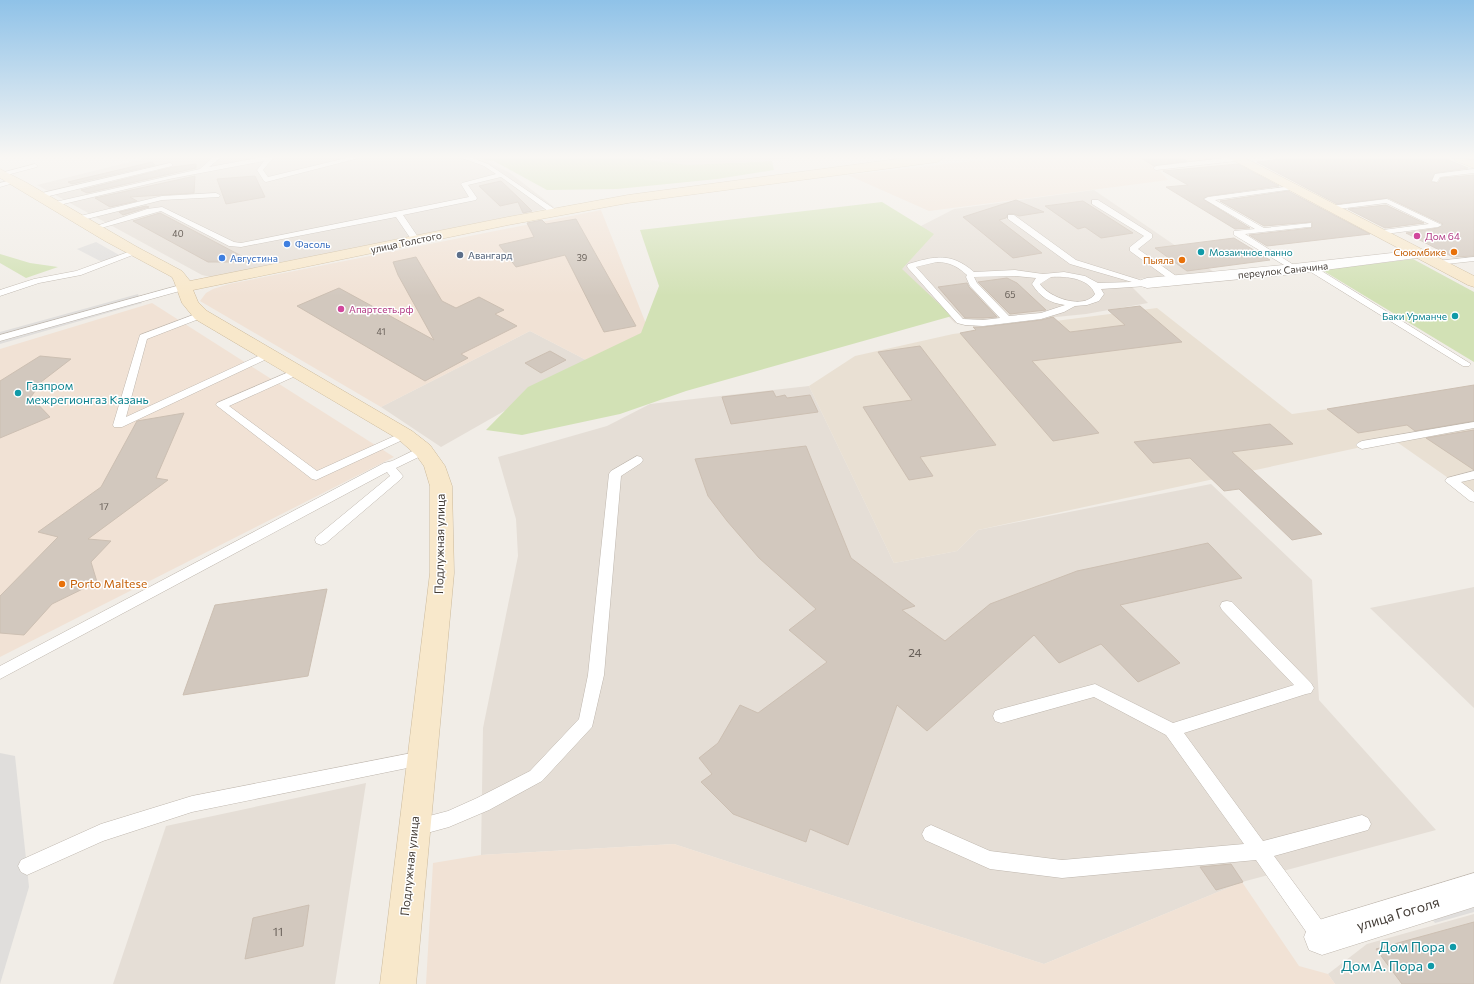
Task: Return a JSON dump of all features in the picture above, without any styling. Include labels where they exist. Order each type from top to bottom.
[{"type":"street","name":"Подлужная улица","points":[[55,204],[134,253],[177,274],[182,280],[190,303],[201,314],[298,370],[405,435],[423,450],[434,466],[441,486],[442,573],[398,984]]},
{"type":"street","name":"улица Толстого","points":[[184,287],[555,212],[604,204]]},
{"type":"street","points":[[1322,204],[1474,282]]},
{"type":"street","name":"переулок Саначина","points":[[1147,283],[1302,268],[1418,254]]},
{"type":"street","name":"улица Гоголя","points":[[1322,937],[1474,890]]},
{"type":"lane","points":[[79,219],[139,204]]},
{"type":"lane","points":[[94,228],[150,211],[162,209],[232,244],[241,245],[445,204]]},
{"type":"lane","points":[[543,204],[555,212]]},
{"type":"lane","points":[[1098,204],[1149,236],[1133,249],[1176,280]]},
{"type":"lane","points":[[1217,204],[1262,230]]},
{"type":"lane","points":[[1330,208],[1363,204]]},
{"type":"lane","points":[[1378,233],[1438,225],[1393,204]]},
{"type":"lane","points":[[398,214],[416,240]]},
{"type":"lane","points":[[1012,217],[1073,262],[1147,283]]},
{"type":"lane","points":[[1308,225],[1237,233],[1302,268],[1466,364]]},
{"type":"lane","points":[[0,293],[37,281],[78,274],[134,253]]},
{"type":"lane","points":[[1044,277],[1015,273],[972,275],[961,264],[949,259],[929,260],[911,266],[960,321],[969,323],[997,321],[1054,313],[1070,306],[1073,303]]},
{"type":"lane","points":[[1438,263],[1474,259]]},
{"type":"lane","points":[[1056,274],[1071,275],[1081,278],[1096,286],[1100,294],[1098,298],[1086,303],[1073,303],[1058,301],[1042,294],[1036,284],[1038,280],[1044,277],[1056,274]]},
{"type":"lane","points":[[972,275],[970,277],[973,284],[1006,319]]},
{"type":"lane","points":[[1096,286],[1147,283]]},
{"type":"lane","points":[[0,299],[21,286]]},
{"type":"lane","points":[[0,338],[184,287]]},
{"type":"lane","points":[[201,314],[143,337],[118,425],[270,354]]},
{"type":"lane","points":[[298,370],[220,405],[316,476],[405,435]]},
{"type":"lane","points":[[1362,445],[1474,425]]},
{"type":"lane","points":[[0,673],[388,466],[396,464],[423,450]]},
{"type":"lane","points":[[414,828],[449,819],[483,804],[536,776],[586,722],[596,675],[615,474],[637,460]]},
{"type":"lane","points":[[321,540],[397,476],[388,466]]},
{"type":"lane","points":[[1474,475],[1451,481],[1474,498]]},
{"type":"lane","points":[[1172,730],[1306,688],[1227,606]]},
{"type":"lane","points":[[1001,716],[1095,690],[1172,730],[1322,937]]},
{"type":"lane","points":[[27,866],[101,833],[192,804],[422,758]]},
{"type":"lane","points":[[931,834],[990,860],[1062,870],[1260,851],[1362,824]]},
{"type":"shaded area","points":[[72,204],[550,204],[554,207],[215,278],[202,275]]},
{"type":"shaded area","points":[[913,204],[984,204],[929,211]]},
{"type":"shaded area","points":[[991,204],[1114,204],[1214,272],[1125,280],[1148,303],[1086,314],[968,326],[955,323],[894,262],[921,226],[954,209]]},
{"type":"shaded area","points":[[601,210],[650,334],[590,362],[530,331],[381,407],[200,301],[206,293],[229,284]]},
{"type":"shaded area","points":[[96,242],[121,256],[102,262],[77,249]]},
{"type":"shaded area","points":[[138,294],[142,303],[0,344],[0,332]]},
{"type":"shaded area","points":[[152,303],[394,457],[0,657],[0,349]]},
{"type":"shaded area","points":[[1157,308],[1292,414],[1474,389],[1474,496],[1394,440],[978,530],[957,551],[894,563],[809,386],[855,356],[953,334]]},
{"type":"shaded area","points":[[530,331],[590,362],[441,447],[381,407]]},
{"type":"shaded area","points":[[809,386],[894,563],[957,551],[978,530],[1211,484],[1312,580],[1319,700],[1436,830],[1242,882],[1044,964],[674,844],[481,855],[483,728],[518,556],[516,519],[498,457],[607,426],[650,404]]},
{"type":"shaded area","points":[[1474,587],[1474,708],[1370,608]]},
{"type":"shaded area","points":[[0,753],[15,756],[29,887],[0,984]]},
{"type":"shaded area","points":[[366,783],[335,984],[113,984],[166,826]]},
{"type":"shaded area","points":[[674,844],[1044,964],[1242,882],[1299,966],[1328,974],[1335,984],[426,984],[433,863],[481,855]]},
{"type":"shaded area","points":[[1474,890],[1474,912],[1435,923],[1422,906]]},
{"type":"shaded area","name":"Дом А. Пора","points":[[1474,914],[1474,984],[1335,984],[1328,974],[1367,944]]},
{"type":"green space","points":[[865,204],[885,204],[934,234],[902,269],[952,316],[686,391],[620,414],[522,435],[486,430],[528,387],[641,333],[659,286],[640,230]]},
{"type":"green space","points":[[0,254],[30,263],[58,267],[26,278],[0,263]]},
{"type":"green space","points":[[1413,259],[1474,292],[1474,362],[1322,270]]},
{"type":"building","points":[[105,204],[124,204],[110,207]]},
{"type":"building","points":[[498,204],[509,204],[500,206]]},
{"type":"building","points":[[519,204],[525,204],[532,211],[523,213]]},
{"type":"building","points":[[1004,204],[1025,204],[1044,212],[1019,216],[1008,214],[1006,218],[999,220],[1042,253],[1013,258],[963,217]]},
{"type":"building","points":[[1061,204],[1088,204],[1133,233],[1101,238],[1085,227],[1078,229],[1045,206]]},
{"type":"building","points":[[1194,204],[1211,204],[1250,228],[1235,229]]},
{"type":"building","points":[[1225,204],[1313,204],[1370,234],[1267,246],[1249,235],[1311,228],[1312,222],[1264,226]]},
{"type":"building","points":[[1401,204],[1474,204],[1474,256],[1453,257],[1406,233],[1438,228],[1443,224]]},
{"type":"building","points":[[1386,205],[1424,223],[1385,228],[1348,209]]},
{"type":"building","points":[[146,206],[149,207],[123,215],[119,212]]},
{"type":"building","points":[[160,213],[253,262],[208,262],[133,221]]},
{"type":"building","points":[[576,219],[636,326],[604,332],[565,255],[516,267],[499,245],[534,237],[527,223],[542,220],[546,224]]},
{"type":"building","points":[[1234,238],[1270,260],[1187,271],[1155,248]]},
{"type":"building","points":[[416,257],[442,301],[456,308],[479,297],[504,310],[495,314],[517,326],[461,354],[468,358],[425,381],[297,306],[339,288],[434,340],[398,275],[393,262]]},
{"type":"building","points":[[1007,278],[1017,283],[1046,310],[1010,314],[978,282]]},
{"type":"building","points":[[967,283],[997,317],[965,318],[938,287]]},
{"type":"building","points":[[1140,306],[1182,342],[1032,361],[1099,433],[1053,441],[960,333],[976,330],[973,327],[1041,320],[1053,317],[1070,332],[1125,325],[1108,310]]},
{"type":"building","points":[[920,346],[996,445],[920,457],[933,476],[909,480],[863,407],[912,400],[878,352]]},
{"type":"building","points":[[550,351],[566,360],[541,373],[525,363]]},
{"type":"building","name":"Газпром межрегионгаз Казань","points":[[40,356],[71,359],[41,382],[31,397],[50,417],[0,438],[0,381]]},
{"type":"building","points":[[1474,385],[1474,421],[1415,431],[1407,425],[1358,433],[1327,409]]},
{"type":"building","points":[[773,391],[776,397],[785,395],[787,398],[810,395],[818,412],[731,424],[722,397]]},
{"type":"building","points":[[184,413],[156,478],[168,480],[88,539],[111,541],[91,562],[97,582],[52,604],[24,635],[0,633],[0,596],[58,537],[38,532],[101,487],[137,421]]},
{"type":"building","points":[[1270,424],[1293,444],[1232,452],[1322,534],[1292,540],[1239,489],[1224,491],[1190,458],[1153,463],[1134,442]]},
{"type":"building","points":[[1474,430],[1474,470],[1426,438]]},
{"type":"building","points":[[806,446],[851,558],[915,606],[902,610],[945,641],[990,604],[1077,571],[1208,543],[1242,578],[1120,605],[1180,663],[1138,682],[1101,644],[1059,663],[1034,635],[927,731],[897,705],[848,845],[810,829],[806,842],[733,814],[701,782],[712,774],[699,758],[718,743],[740,705],[758,713],[827,662],[789,630],[816,609],[759,558],[727,521],[708,496],[695,459]]},
{"type":"building","points":[[327,589],[308,676],[183,695],[215,605]]},
{"type":"building","points":[[1231,864],[1243,882],[1216,890],[1200,867]]},
{"type":"building","points":[[309,905],[303,946],[245,959],[253,918]]},
{"type":"building","name":"Дом А. Пора","points":[[1474,922],[1474,984],[1402,984],[1376,949]]},
{"type":"place","name":"Дом 64","points":[[1417,236]]},
{"type":"place","name":"Фасоль","points":[[287,244]]},
{"type":"place","name":"Мозаичное панно","points":[[1201,252]]},
{"type":"place","name":"Сююмбике","points":[[1454,252]]},
{"type":"place","name":"Авангард","points":[[460,255]]},
{"type":"place","name":"Августина","points":[[222,258]]},
{"type":"place","name":"Пыяла","points":[[1182,260]]},
{"type":"place","name":"Апартсеть.рф","points":[[341,309]]},
{"type":"place","name":"Баки Урманче","points":[[1455,316]]},
{"type":"place","name":"Газпром межрегионгаз Казань","points":[[18,393]]},
{"type":"place","name":"Porto Maltese","points":[[62,584]]},
{"type":"place","name":"Дом Пора","points":[[1453,947]]},
{"type":"place","name":"Дом А. Пора","points":[[1431,966]]}]
